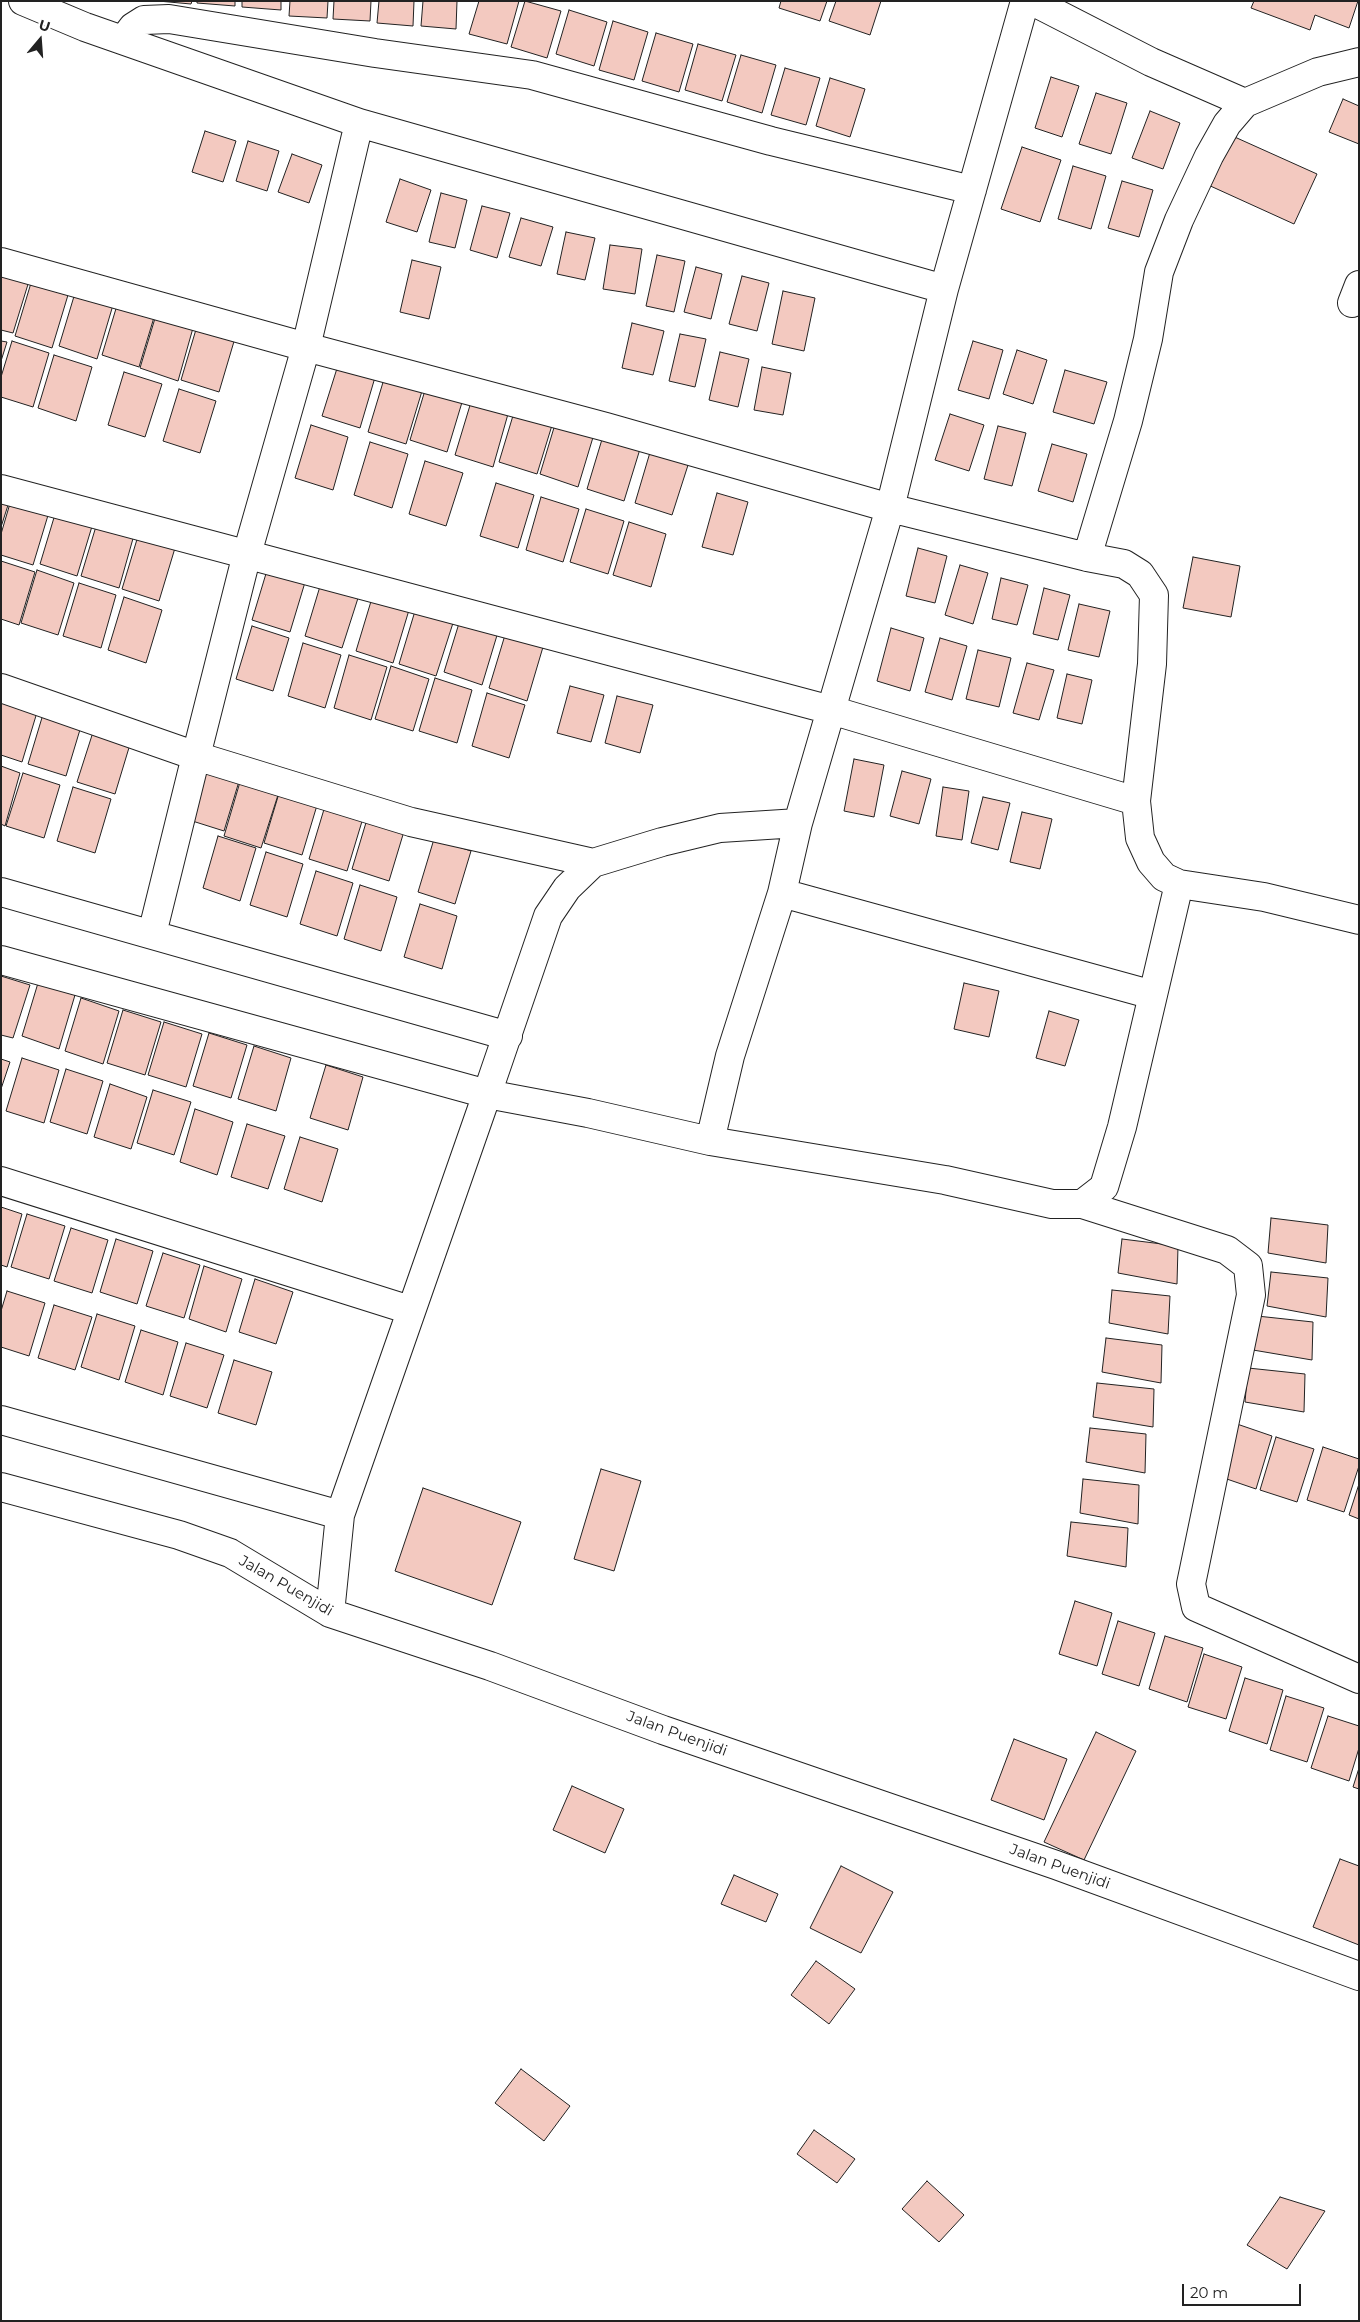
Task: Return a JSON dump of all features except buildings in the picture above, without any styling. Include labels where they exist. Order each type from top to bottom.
[{"type":"street","points":[[23,1],[84,27],[359,123],[944,289]]},
{"type":"street","points":[[710,1141],[730,1056],[782,893],[798,823],[890,508],[944,289],[1025,1]]},
{"type":"street","points":[[1032,1],[1151,62],[1245,102]]},
{"type":"street","points":[[123,40],[133,27],[144,20],[169,19],[375,53],[532,75],[771,141],[972,190]]},
{"type":"street","points":[[1087,557],[1128,421],[1148,339],[1159,272],[1179,220],[1209,156],[1227,124],[1245,102],[1318,72],[1359,62]]},
{"type":"street","points":[[152,934],[247,554],[306,347],[359,123]]},
{"type":"street","points":[[1,262],[306,347],[606,427],[890,508],[1087,557],[1124,564],[1140,574],[1154,595],[1152,664],[1136,801],[1140,838],[1151,862],[1164,877],[1179,884],[1264,897],[1359,920]]},
{"type":"street","points":[[1,489],[831,710],[1136,801]]},
{"type":"street","points":[[1,688],[196,756],[411,822],[593,863]]},
{"type":"street","points":[[330,1613],[340,1514],[410,1310],[508,1036],[548,916],[567,888],[593,863],[662,842],[720,828],[798,823]]},
{"type":"street","points":[[1082,1204],[1104,1187],[1122,1127],[1179,884]]},
{"type":"street","points":[[1,892],[508,1036]]},
{"type":"street","points":[[782,893],[1153,995]]},
{"type":"street","points":[[1,960],[487,1094],[588,1113],[710,1141],[945,1180],[1052,1204],[1082,1204],[1227,1250],[1248,1266],[1251,1295],[1191,1584],[1196,1607],[1359,1678]]},
{"type":"street","points":[[1,1181],[410,1310]]},
{"type":"street","points":[[1,1420],[340,1514]]},
{"type":"street","name":"Jalan Puenjidi","points":[[1,1487],[179,1535],[230,1553],[330,1613],[490,1666],[663,1730],[1056,1865],[1359,1976]]}]
